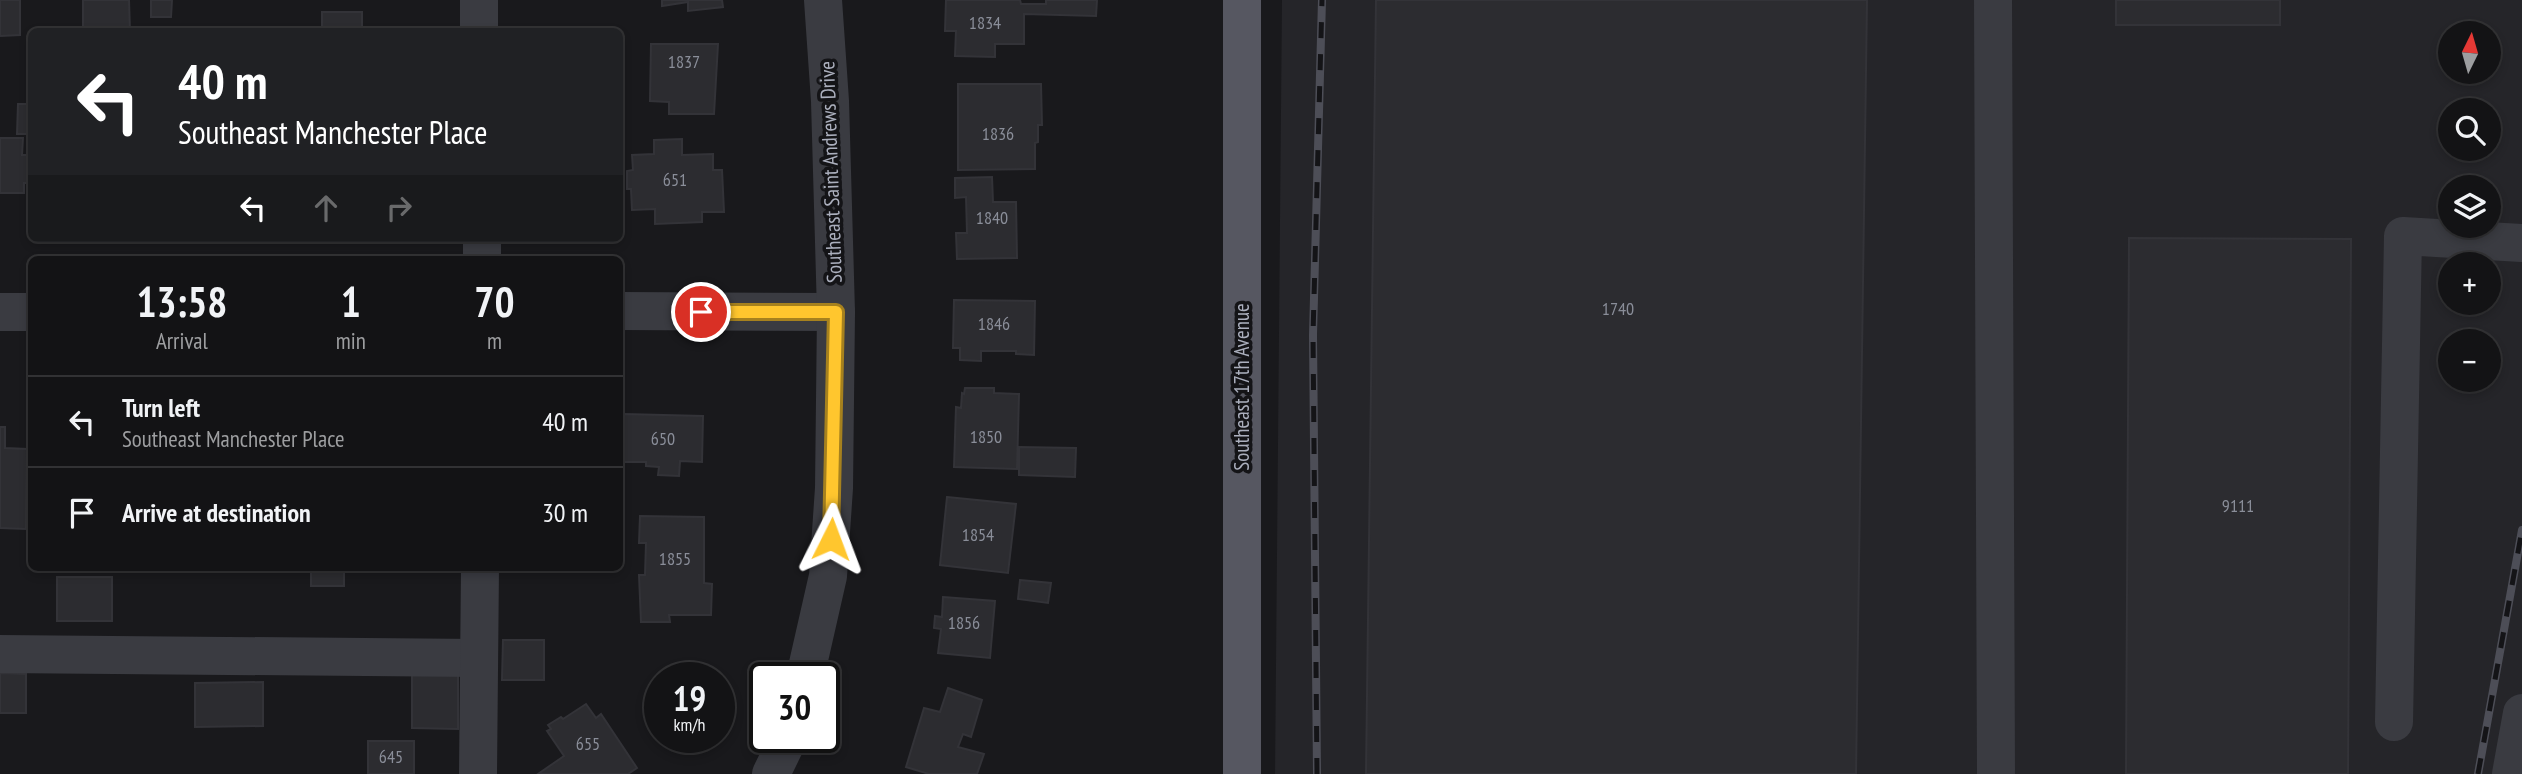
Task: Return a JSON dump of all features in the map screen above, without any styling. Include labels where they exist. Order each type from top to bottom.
[{"type":"main road","name":"Southeast 17th Avenue","points":[[1242,0],[1242,774]]},
{"type":"street","points":[[479,0],[479,28]]},
{"type":"street","name":"Southeast Saint Andrews Drive","points":[[808,662],[828,576],[830,551],[836,312],[830,101],[823,0]]},
{"type":"street","points":[[1993,0],[1996,774]]},
{"type":"street","points":[[2394,722],[2403,236],[2522,243]]},
{"type":"street","points":[[623,311],[836,312]]},
{"type":"street","points":[[0,312],[28,312]]},
{"type":"street","points":[[478,774],[480,571]]},
{"type":"street","points":[[0,654],[479,657]]},
{"type":"street","points":[[2511,774],[2522,713]]},
{"type":"street","points":[[771,774],[781,753]]},
{"type":"shaded area","points":[[1282,0],[2522,0],[2522,774],[1275,774]]},
{"type":"building","points":[[0,0],[20,0],[20,35],[0,36]]},
{"type":"building","points":[[83,0],[129,0],[130,28],[83,28]]},
{"type":"building","points":[[151,0],[172,0],[171,17],[151,17]]},
{"type":"building","points":[[662,0],[722,0],[723,7],[688,11],[688,2],[662,6]]},
{"type":"building","points":[[946,0],[1020,0],[1021,4],[1046,4],[1046,0],[1097,0],[1096,16],[1024,14],[1024,44],[995,44],[995,57],[955,56],[956,31],[945,31]]},
{"type":"building","points":[[1376,0],[1867,0],[1856,774],[1366,774]]},
{"type":"building","points":[[2116,0],[2280,0],[2280,25],[2116,25]]},
{"type":"building","points":[[322,12],[362,12],[362,28],[322,28]]},
{"type":"building","points":[[651,44],[718,44],[714,114],[669,114],[669,102],[650,101]]},
{"type":"building","points":[[958,84],[1041,84],[1042,125],[1038,125],[1038,142],[1035,143],[1035,169],[958,170]]},
{"type":"building","points":[[18,104],[28,104],[28,134],[17,134]]},
{"type":"building","points":[[0,138],[23,138],[22,155],[28,155],[28,183],[24,183],[24,193],[0,193]]},
{"type":"building","points":[[682,139],[682,155],[713,154],[713,170],[722,170],[724,212],[702,212],[702,222],[655,224],[655,209],[632,210],[631,189],[627,189],[627,171],[633,170],[632,155],[654,154],[654,140]]},
{"type":"building","points":[[992,177],[993,202],[1016,202],[1017,258],[957,259],[956,233],[967,233],[966,197],[955,198],[955,178]]},
{"type":"building","points":[[2129,238],[2351,239],[2348,774],[2126,774]]},
{"type":"building","points":[[954,300],[1035,301],[1034,355],[1016,354],[1016,351],[981,351],[981,361],[960,360],[960,348],[953,348]]},
{"type":"building","points":[[965,388],[994,388],[994,393],[1019,394],[1017,469],[954,467],[956,407],[961,408]]},
{"type":"building","points":[[624,414],[703,416],[702,462],[680,461],[679,476],[658,475],[659,467],[646,466],[646,462],[623,462]]},
{"type":"building","points":[[0,427],[5,427],[5,448],[27,449],[26,529],[0,528]]},
{"type":"building","points":[[1019,447],[1076,448],[1075,477],[1019,475]]},
{"type":"building","points":[[947,497],[1016,504],[1008,573],[940,565]]},
{"type":"building","points":[[640,516],[704,517],[704,583],[712,584],[711,615],[669,615],[670,622],[641,622],[639,575],[645,575],[646,543],[639,543]]},
{"type":"building","points":[[311,571],[344,571],[344,586],[311,586]]},
{"type":"building","points":[[57,577],[112,577],[112,621],[57,621]]},
{"type":"building","points":[[1020,580],[1051,583],[1048,603],[1018,599]]},
{"type":"building","points":[[943,597],[995,601],[990,658],[938,653],[941,629],[934,628],[935,616],[942,617]]},
{"type":"building","points":[[503,640],[544,640],[544,680],[502,680]]},
{"type":"building","points":[[412,668],[458,668],[458,729],[412,728]]},
{"type":"building","points":[[0,673],[26,674],[26,713],[0,713]]},
{"type":"building","points":[[263,682],[263,726],[195,727],[195,683]]},
{"type":"building","points":[[948,688],[982,700],[971,737],[963,734],[958,747],[984,754],[977,774],[929,774],[906,767],[924,708],[940,712]]},
{"type":"building","points":[[586,704],[596,718],[601,714],[637,768],[628,774],[538,774],[564,756],[547,731],[551,729],[548,725]]},
{"type":"building","points":[[368,741],[414,741],[414,774],[368,774]]},
{"type":"railway","points":[[1317,774],[1313,335],[1322,0]]},
{"type":"railway","points":[[2478,774],[2522,530]]},
{"type":"route","points":[[701,312],[836,312],[831,539]]}]
